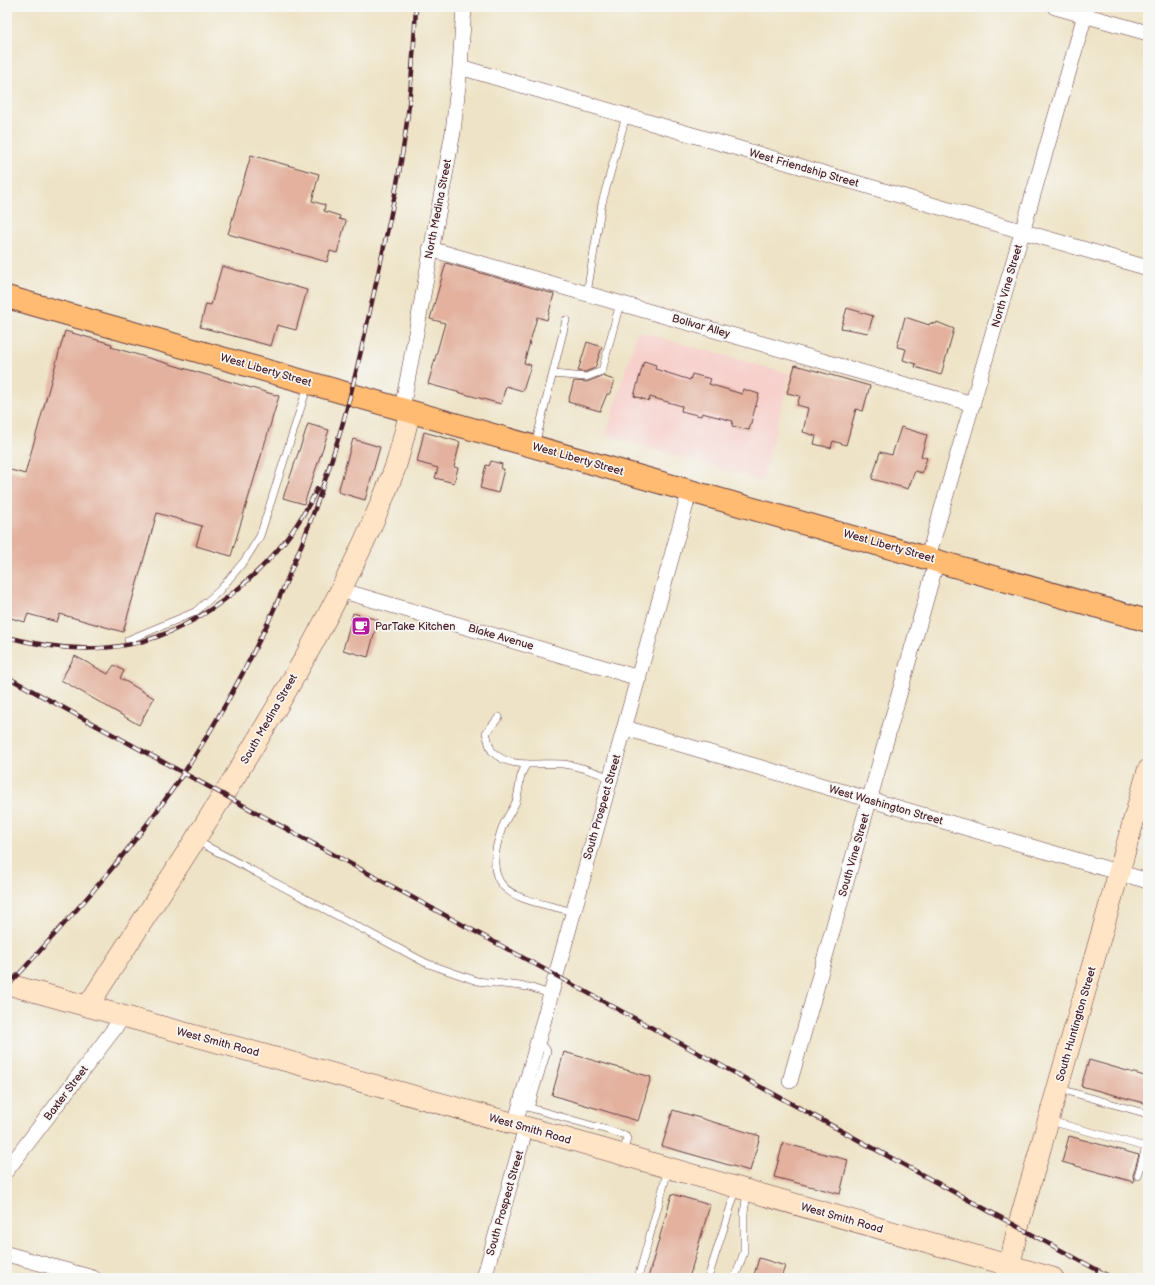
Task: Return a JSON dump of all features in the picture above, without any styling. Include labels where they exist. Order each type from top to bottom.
[{"type":"highway","name":"West Liberty Street","points":[[7,297],[1148,621]]},
{"type":"street","name":"North Medina Street","points":[[406,410],[430,249],[447,168],[460,67],[464,7]]},
{"type":"street","points":[[1055,7],[1148,34]]},
{"type":"street","name":"North Vine Street","points":[[932,559],[973,404],[1085,15]]},
{"type":"street","name":"West Friendship Street","points":[[460,67],[1148,268]]},
{"type":"street","name":"Bolivar Alley","points":[[430,249],[973,404]]},
{"type":"street","name":"South Medina Street","points":[[88,1006],[196,840],[314,643],[376,514],[395,466],[406,410]]},
{"type":"street","name":"South Prospect Street","points":[[484,1278],[523,1116],[536,1046],[690,490]]},
{"type":"street","name":"South Vine Street","points":[[790,1081],[869,800],[932,559]]},
{"type":"street","name":"Blake Avenue","points":[[340,590],[639,678]]},
{"type":"street","name":"West Washington Street","points":[[625,728],[1148,881]]},
{"type":"street","name":"South Huntington Street","points":[[1008,1272],[1018,1227],[1120,873],[1148,770]]},
{"type":"street","name":"West Smith Road","points":[[7,984],[124,1016],[523,1116],[623,1155],[742,1189],[1008,1272],[1053,1278]]},
{"type":"street","name":"Baxter Street","points":[[7,1170],[124,1016]]},
{"type":"street","points":[[7,1254],[93,1278]]},
{"type":"lane","points":[[587,293],[602,203],[626,116]]},
{"type":"lane","points":[[553,374],[586,377],[602,371],[620,303]]},
{"type":"lane","points":[[535,447],[566,320]]},
{"type":"lane","points":[[128,640],[195,612],[219,591],[245,560],[260,536],[308,382]]},
{"type":"lane","points":[[500,718],[486,733],[491,750],[502,758],[527,764],[563,764],[595,772],[611,778]]},
{"type":"lane","points":[[527,764],[522,771],[516,803],[502,827],[495,854],[495,874],[500,884],[510,894],[573,912]]},
{"type":"lane","points":[[196,840],[426,963],[478,981],[529,987],[550,994]]},
{"type":"lane","points":[[1058,1088],[1148,1114]]},
{"type":"lane","points":[[1049,1120],[1146,1147]]},
{"type":"lane","points":[[1138,1176],[1148,1139]]},
{"type":"lane","points":[[638,1278],[669,1168]]},
{"type":"lane","points":[[708,1278],[742,1189]]},
{"type":"lane","points":[[735,1278],[744,1252],[744,1213],[742,1189]]},
{"type":"shaded area","points":[[637,331],[790,374],[762,481],[606,435]]},
{"type":"building","points":[[251,155],[319,174],[312,201],[325,205],[324,211],[340,216],[339,219],[346,221],[337,253],[330,251],[327,262],[228,234]]},
{"type":"building","points":[[446,263],[554,294],[547,320],[537,317],[524,363],[531,365],[523,391],[506,386],[501,404],[428,384],[445,323],[430,319]]},
{"type":"building","points":[[222,266],[307,290],[296,330],[277,325],[271,346],[200,327],[206,304],[211,305]]},
{"type":"building","points":[[847,308],[873,316],[868,333],[841,328]]},
{"type":"building","points":[[905,317],[929,325],[930,323],[936,324],[937,322],[954,329],[941,375],[915,367],[916,364],[903,360],[906,349],[897,347]]},
{"type":"building","points":[[65,331],[112,344],[111,347],[279,396],[231,556],[196,546],[202,526],[157,513],[123,632],[60,614],[57,622],[28,614],[25,622],[7,617],[7,469],[25,474]]},
{"type":"building","points":[[587,342],[602,347],[595,368],[585,372],[578,371]]},
{"type":"building","points":[[644,361],[656,365],[655,369],[690,380],[692,374],[711,379],[709,384],[742,394],[743,389],[759,394],[749,430],[732,426],[733,421],[702,413],[701,416],[681,411],[682,406],[650,397],[649,401],[634,396]]},
{"type":"building","points":[[795,365],[870,386],[863,411],[856,409],[846,445],[833,441],[831,448],[814,444],[816,436],[803,432],[808,408],[797,405],[800,396],[787,393]]},
{"type":"building","points":[[602,376],[614,380],[610,394],[607,394],[600,411],[568,402],[574,381],[587,382]]},
{"type":"building","points":[[308,424],[329,430],[304,504],[283,498]]},
{"type":"building","points":[[901,427],[927,435],[921,456],[927,458],[922,473],[915,471],[908,489],[872,479],[880,452],[892,455]]},
{"type":"building","points":[[424,432],[460,442],[454,467],[458,468],[454,483],[435,478],[438,468],[417,462]]},
{"type":"building","points":[[353,439],[380,447],[365,500],[338,492]]},
{"type":"building","points":[[491,461],[502,464],[501,469],[504,469],[498,493],[480,488],[486,465],[489,466]]},
{"type":"building","points":[[353,613],[378,620],[368,657],[343,650]]},
{"type":"building","points":[[75,656],[108,674],[114,665],[124,671],[120,678],[154,698],[139,725],[61,680]]},
{"type":"building","points":[[564,1052],[651,1077],[638,1121],[552,1095]]},
{"type":"building","points":[[1089,1060],[1148,1077],[1148,1104],[1081,1086]]},
{"type":"building","points":[[673,1110],[760,1136],[750,1171],[662,1146]]},
{"type":"building","points":[[1069,1136],[1139,1155],[1133,1175],[1134,1182],[1062,1162]]},
{"type":"building","points":[[783,1143],[848,1160],[840,1194],[774,1177]]},
{"type":"building","points":[[672,1194],[710,1205],[689,1278],[648,1278]]},
{"type":"building","points":[[759,1258],[785,1266],[781,1278],[753,1278]]},
{"type":"railway","points":[[7,987],[102,881],[146,826],[187,768],[234,689],[255,649],[293,565],[310,523],[339,436],[354,381],[375,288],[401,163],[412,78],[416,7]]},
{"type":"railway","points":[[7,637],[40,644],[71,648],[101,648],[130,644],[158,637],[185,625],[212,609],[239,588],[263,566],[284,543],[301,518],[317,489]]},
{"type":"railway","points":[[7,677],[1112,1278]]},
{"type":"place","name":"ParTake Kitchen","points":[[361,626]]}]
